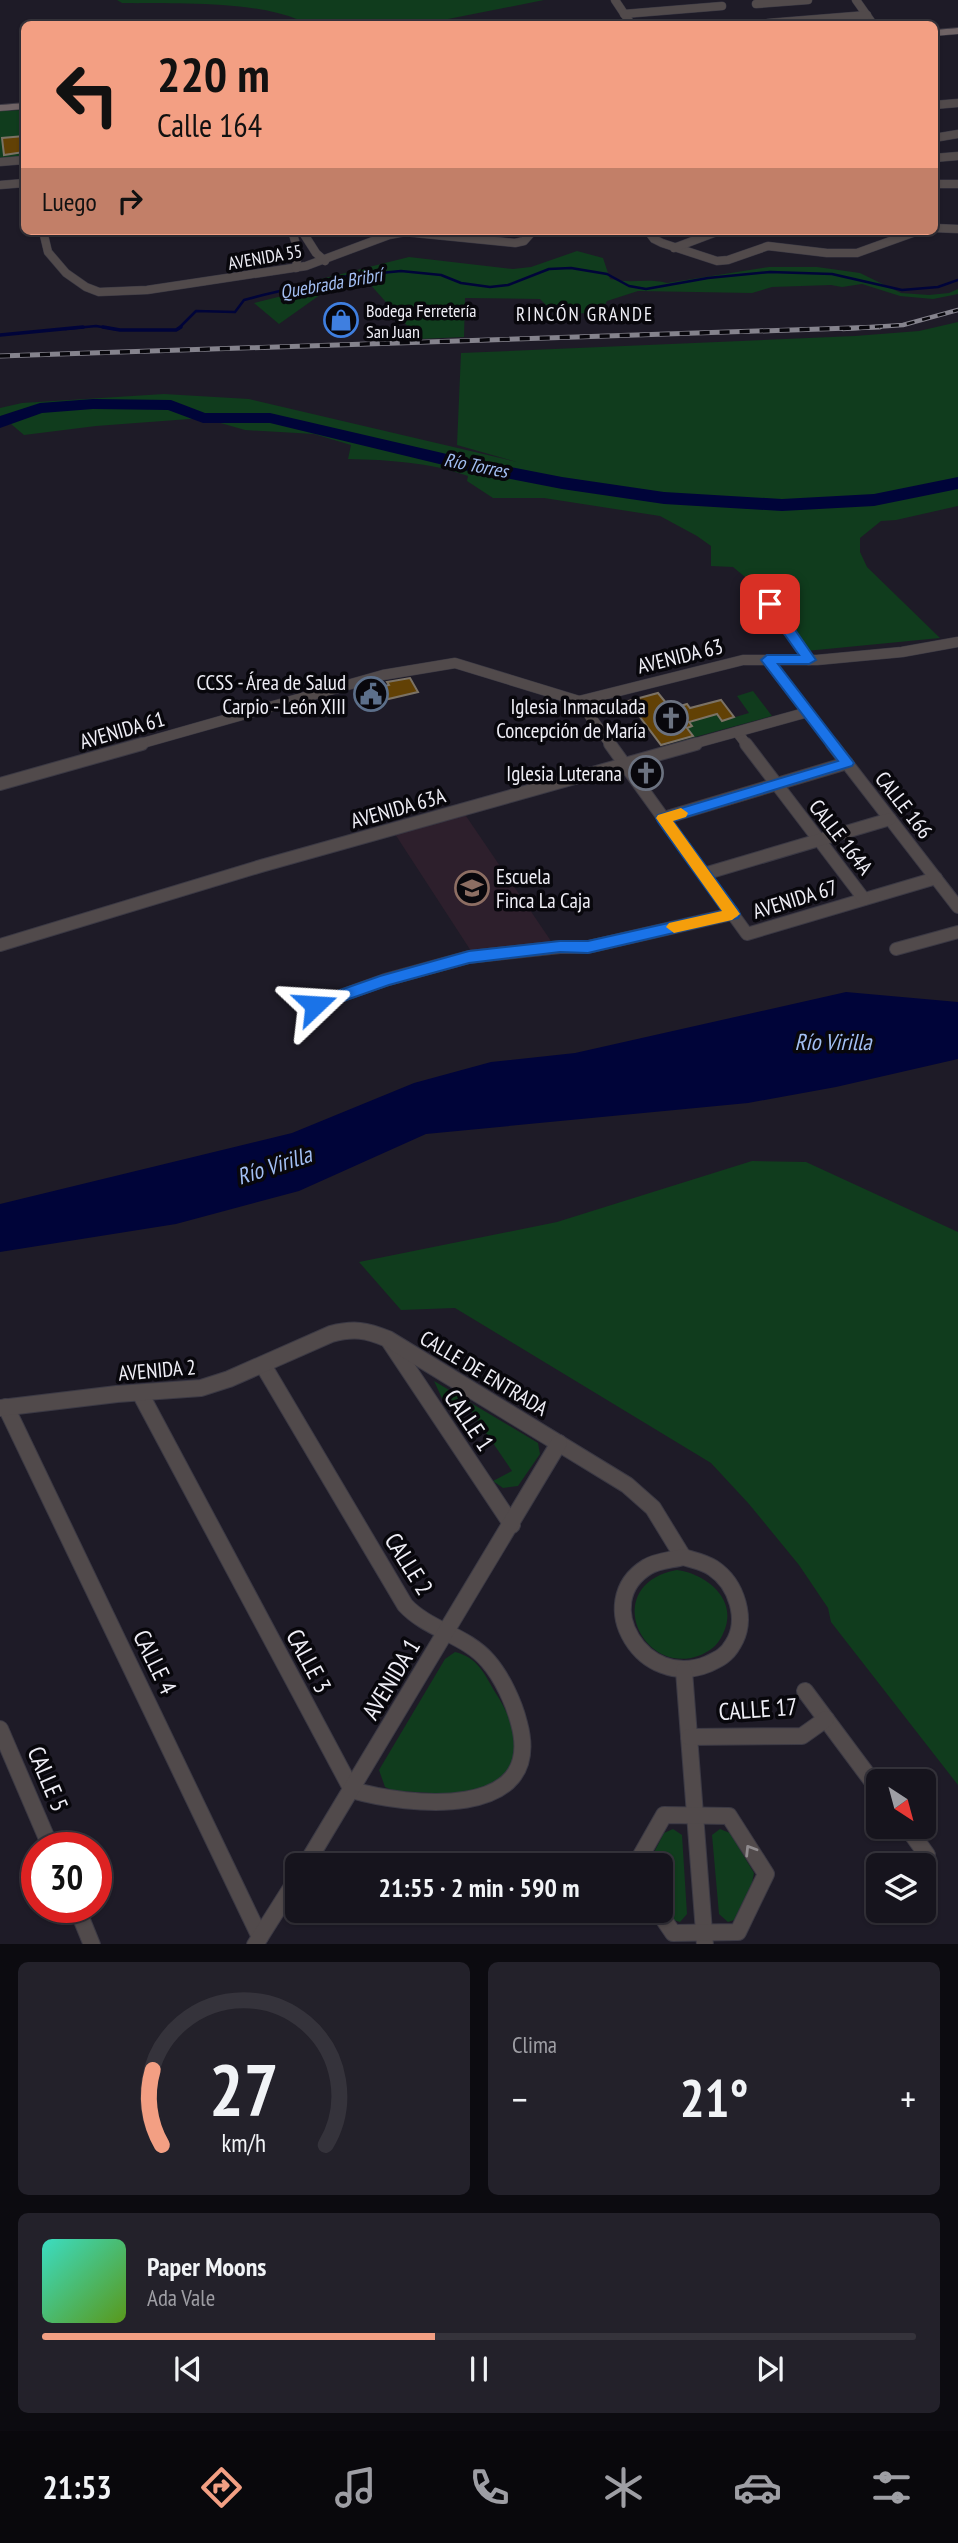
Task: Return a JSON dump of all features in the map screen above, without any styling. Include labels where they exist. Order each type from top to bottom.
[{"type":"main road","points":[[938,33],[958,31]]},
{"type":"main road","points":[[0,107],[21,105]]},
{"type":"street","points":[[615,0],[629,21]]},
{"type":"street","points":[[756,4],[808,0]]},
{"type":"street","points":[[856,0],[871,21]]},
{"type":"street","points":[[624,14],[722,6]]},
{"type":"street","points":[[793,21],[867,15]]},
{"type":"street","points":[[938,105],[956,104]]},
{"type":"street","points":[[938,137],[958,134]]},
{"type":"street","points":[[938,158],[958,156]]},
{"type":"street","points":[[0,162],[21,160]]},
{"type":"street","points":[[0,186],[21,183]]},
{"type":"street","points":[[938,184],[958,184]]},
{"type":"street","points":[[938,227],[958,229]]},
{"type":"street","points":[[44,235],[48,252],[66,273],[86,287],[99,292]]},
{"type":"street","points":[[293,235],[298,251],[296,268]]},
{"type":"street","points":[[305,235],[316,253],[325,261]]},
{"type":"street","name":"AVENIDA 55","points":[[99,292],[147,290],[296,268],[325,261],[387,235]]},
{"type":"street","name":"AVENIDA 55","points":[[435,235],[514,243],[531,235]]},
{"type":"street","points":[[651,235],[674,248],[717,261],[728,260],[768,246],[846,255],[868,250],[902,235]]},
{"type":"street","points":[[674,248],[708,235]]},
{"type":"street","points":[[770,604],[809,660]]},
{"type":"street","name":"AVENIDA 63","points":[[579,701],[743,660],[809,660],[902,652],[958,642]]},
{"type":"street","name":"CALLE 166","points":[[767,660],[958,907]]},
{"type":"street","points":[[417,667],[455,663],[475,667],[579,701],[732,914]]},
{"type":"street","name":"AVENIDA 61","points":[[0,784],[417,667]]},
{"type":"street","name":"AVENIDA 63A","points":[[0,945],[261,866],[808,712]]},
{"type":"street","name":"CALLE 164A","points":[[737,732],[864,899]]},
{"type":"street","points":[[664,818],[847,763]]},
{"type":"street","points":[[704,874],[890,819]]},
{"type":"street","name":"AVENIDA 67","points":[[315,1005],[385,980],[469,957],[560,947],[588,947],[732,914],[747,934],[936,878]]},
{"type":"street","points":[[896,949],[958,932]]},
{"type":"street","name":"AVENIDA 2","points":[[3,1408],[140,1393],[166,1393],[211,1385],[349,1328],[365,1329],[388,1339]]},
{"type":"street","name":"CALLE DE ENTRADA","points":[[388,1339],[559,1443]]},
{"type":"street","name":"CALLE 1","points":[[388,1339],[512,1525]]},
{"type":"street","name":"CALLE 2","points":[[263,1365],[405,1605],[425,1623],[466,1641],[489,1662],[518,1712],[525,1740],[519,1764],[507,1780],[489,1794],[467,1801],[407,1802],[375,1798],[352,1790]]},
{"type":"street","name":"CALLE 3","points":[[140,1393],[352,1790]]},
{"type":"street","name":"CALLE 4","points":[[3,1408],[258,1941]]},
{"type":"street","points":[[559,1443],[627,1485],[653,1508],[682,1558]]},
{"type":"street","name":"AVENIDA 1","points":[[313,1853],[559,1443]]},
{"type":"street","points":[[682,1558],[702,1562],[720,1573],[733,1588],[740,1606],[741,1625],[734,1643],[722,1658],[704,1667],[684,1671],[664,1667],[647,1658],[633,1645],[624,1628],[621,1610],[624,1592],[633,1577],[647,1566],[664,1559],[682,1558]]},
{"type":"street","points":[[684,1671],[704,1939]]},
{"type":"street","name":"CALLE 17","points":[[805,1691],[866,1773]]},
{"type":"street","name":"CALLE 17","points":[[689,1737],[802,1736],[826,1719]]},
{"type":"street","name":"CALLE 5","points":[[0,1729],[44,1832]]},
{"type":"street","points":[[642,1853],[664,1815],[729,1816],[766,1874],[738,1932],[704,1939],[673,1933],[666,1923]]},
{"type":"street","points":[[258,1941],[285,1898]]},
{"type":"street","points":[[83,1923],[92,1944]]},
{"type":"shaded area","name":"Escuela Finca La Caja","points":[[464,813],[551,941],[471,951],[395,834]]},
{"type":"green space","points":[[117,0],[544,0],[448,19],[299,20],[236,6],[122,3]]},
{"type":"green space","points":[[21,110],[21,159],[0,161],[0,111]]},
{"type":"green space","points":[[577,251],[603,258],[610,279],[617,280],[667,283],[769,267],[817,267],[860,273],[901,293],[929,295],[958,289],[958,294],[933,299],[900,296],[862,284],[842,287],[772,287],[752,293],[638,291],[607,301],[601,312],[556,315],[540,299],[465,298],[464,337],[419,339],[368,282],[334,285],[279,324],[254,303],[298,292],[317,280],[409,257],[513,269],[531,267]]},
{"type":"green space","points":[[958,322],[958,506],[881,521],[860,538],[860,552],[867,567],[940,638],[806,651],[775,602],[733,567],[711,566],[711,546],[660,516],[544,498],[493,498],[467,481],[468,476],[424,465],[348,459],[351,445],[314,434],[245,430],[203,418],[96,426],[24,435],[11,424],[0,427],[0,408],[22,403],[164,394],[249,399],[517,462],[457,445],[461,353],[855,336],[919,331]]},
{"type":"green space","points":[[753,691],[772,716],[662,746],[693,737],[687,728],[692,726],[689,722],[717,714],[722,721],[749,713],[737,696]]},
{"type":"green space","points":[[752,1161],[806,1162],[958,1232],[958,1785],[831,1622],[828,1608],[799,1565],[711,1463],[455,1308],[401,1310],[359,1262],[557,1222]]},
{"type":"green space","points":[[434,1381],[538,1443],[540,1454],[518,1486],[503,1488],[493,1481],[512,1471],[465,1402],[447,1409]]},
{"type":"green space","points":[[677,1570],[700,1577],[710,1584],[724,1601],[727,1612],[727,1624],[715,1646],[698,1656],[678,1659],[660,1653],[646,1641],[637,1626],[635,1609],[640,1592],[653,1579]]},
{"type":"green space","points":[[455,1652],[463,1654],[479,1667],[504,1707],[515,1736],[512,1761],[505,1773],[493,1783],[468,1793],[394,1791],[385,1787],[379,1770],[445,1659]]},
{"type":"green space","points":[[673,1829],[682,1835],[687,1914],[680,1922],[673,1918],[673,1853],[654,1853],[664,1833]]},
{"type":"green space","points":[[720,1829],[730,1833],[754,1873],[734,1920],[728,1922],[719,1914],[712,1835]]},
{"type":"water","name":"Río Virilla","points":[[846,992],[958,1002],[958,1059],[836,1087],[748,1103],[426,1134],[299,1191],[176,1224],[0,1252],[0,1204],[292,1133],[414,1083],[491,1062],[575,1053]]},
{"type":"building","points":[[21,136],[21,152],[4,155],[2,138]]},
{"type":"building","points":[[410,678],[418,692],[384,700],[378,688],[389,685],[387,682]]},
{"type":"building","name":"Iglesia Inmaculada Concepción de María","points":[[658,693],[671,709],[687,704],[690,708],[721,700],[734,717],[722,721],[717,714],[689,722],[692,726],[687,728],[693,736],[661,745],[628,701]]},
{"type":"waterway","name":"Quebrada Bribrí","points":[[178,328],[196,311],[235,312],[244,300],[263,295],[340,277],[401,271],[441,275],[461,283],[490,287],[508,285],[549,269],[571,268],[607,274],[629,286],[646,289],[708,278],[770,272],[832,274],[902,290],[938,287],[958,280]]},
{"type":"waterway","name":"Quebrada Bribrí","points":[[65,329],[96,326],[114,329]]},
{"type":"waterway","name":"Quebrada Bribrí","points":[[0,335],[83,327]]},
{"type":"waterway","name":"Quebrada Bribrí","points":[[103,327],[120,330],[178,328]]},
{"type":"waterway","name":"Río Torres","points":[[0,422],[40,408],[93,404],[171,405],[203,418],[270,418],[464,464],[562,483],[664,498],[782,505],[874,500],[958,483]]},
{"type":"railway","points":[[866,327],[903,325],[958,310]]},
{"type":"railway","points":[[0,356],[866,327]]},
{"type":"railway","points":[[843,329],[866,327]]},
{"type":"railway","points":[[866,327],[880,327]]},
{"type":"slow traffic","points":[[674,927],[732,914],[664,818],[681,813]]},
{"type":"place","name":"Bodega Ferretería San Juan","points":[[341,320]]},
{"type":"place","name":"CCSS - Área de Salud Carpio - León XIII","points":[[371,694]]},
{"type":"place","name":"Iglesia Inmaculada Concepción de María","points":[[671,718]]},
{"type":"place","name":"Iglesia Luterana","points":[[646,773]]},
{"type":"place","name":"Escuela Finca La Caja","points":[[472,888]]},
{"type":"district","name":"RINCÓN GRANDE","points":[[585,314]]},
{"type":"route","points":[[315,1005],[385,980],[469,957],[560,947],[588,947],[732,914],[664,818],[847,763],[767,660],[809,660],[770,604]]}]
